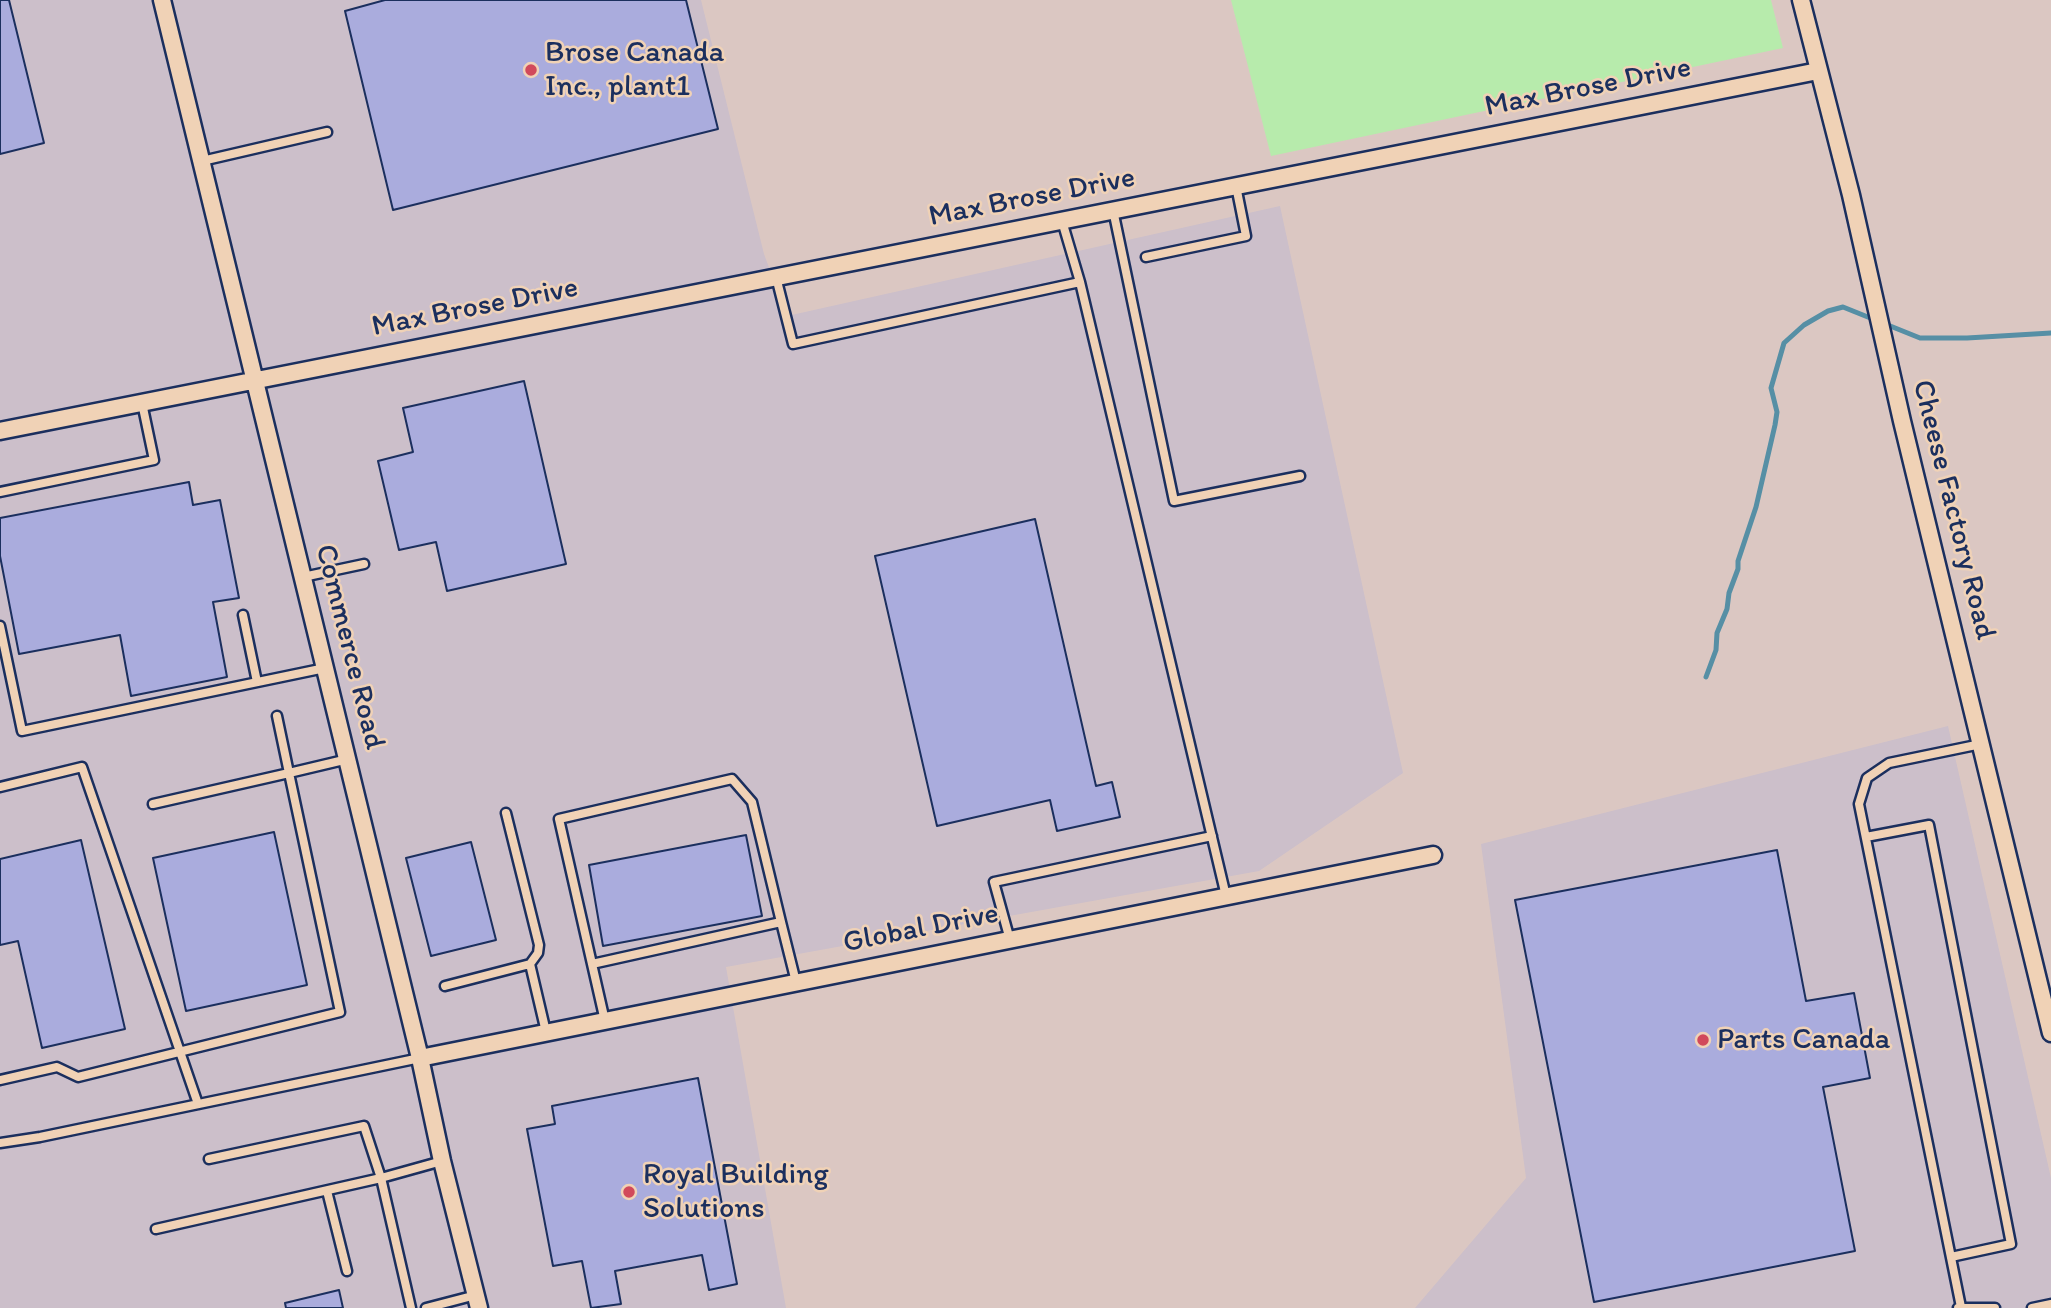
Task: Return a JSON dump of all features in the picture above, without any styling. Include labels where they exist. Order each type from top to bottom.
[{"type":"street","name":"Commerce Road","points":[[162,0],[348,759],[477,1302]]},
{"type":"street","name":"Cheese Factory Road","points":[[1801,0],[1851,195],[1902,421],[2051,1033]]},
{"type":"street","name":"Max Brose Drive","points":[[0,432],[1818,71]]},
{"type":"street","name":"Global Drive","points":[[420,1058],[1433,855]]},
{"type":"lane","points":[[202,161],[327,132]]},
{"type":"lane","points":[[1146,257],[1246,236],[1236,186]]},
{"type":"lane","points":[[1113,210],[1174,501],[1300,476]]},
{"type":"lane","points":[[1062,220],[1080,282],[1226,896]]},
{"type":"lane","points":[[776,277],[793,344],[1080,282]]},
{"type":"lane","points":[[0,492],[154,460],[142,403]]},
{"type":"lane","points":[[303,577],[364,564]]},
{"type":"lane","points":[[243,615],[257,682]]},
{"type":"lane","points":[[0,626],[22,731],[325,668]]},
{"type":"lane","points":[[0,1080],[57,1068],[78,1077],[340,1012],[277,716]]},
{"type":"lane","points":[[1980,744],[1889,763],[1867,778],[1859,804],[1960,1308],[1995,1308]]},
{"type":"lane","points":[[153,804],[348,759]]},
{"type":"lane","points":[[0,787],[82,767],[198,1104]]},
{"type":"lane","points":[[605,1021],[559,819],[732,779],[752,802],[796,982]]},
{"type":"lane","points":[[445,986],[530,964],[538,953],[539,945],[506,813]]},
{"type":"lane","points":[[1866,837],[1928,825],[1931,839],[2011,1244],[1951,1257]]},
{"type":"lane","points":[[1010,940],[994,882],[1212,836]]},
{"type":"lane","points":[[592,964],[781,922]]},
{"type":"lane","points":[[530,964],[546,1032]]},
{"type":"lane","points":[[0,1143],[420,1058]]},
{"type":"lane","points":[[209,1159],[364,1126],[381,1178],[411,1308]]},
{"type":"lane","points":[[156,1229],[327,1191],[442,1161]]},
{"type":"lane","points":[[327,1191],[346,1271]]},
{"type":"lane","points":[[426,1308],[477,1302]]},
{"type":"lane","points":[[2032,1308],[2051,1304]]},
{"type":"shaded area","points":[[0,0],[701,0],[764,254],[787,316],[1280,206],[1403,773],[1259,871],[726,967],[786,1308],[0,1308]]},
{"type":"shaded area","points":[[1948,726],[2051,1178],[2051,1308],[1415,1308],[1526,1178],[1481,844]]},
{"type":"green space","points":[[1231,0],[1771,0],[1783,48],[1271,156]]},
{"type":"building","points":[[0,0],[9,0],[44,143],[0,154]]},
{"type":"building","name":"Brose Canada Inc., plant1","points":[[385,0],[686,0],[718,129],[393,210],[345,11]]},
{"type":"building","points":[[524,381],[566,564],[447,591],[436,542],[399,550],[378,461],[413,452],[403,408]]},
{"type":"building","points":[[189,482],[193,505],[220,500],[239,598],[213,602],[227,677],[131,696],[120,635],[19,654],[0,556],[0,518]]},
{"type":"building","points":[[1035,519],[1096,786],[1112,782],[1120,817],[1057,831],[1050,800],[937,826],[875,556]]},
{"type":"building","points":[[274,832],[307,985],[186,1011],[153,858]]},
{"type":"building","points":[[746,835],[762,916],[603,946],[589,865]]},
{"type":"building","points":[[81,840],[125,1029],[42,1048],[18,941],[0,945],[0,859]]},
{"type":"building","points":[[471,842],[496,940],[431,956],[406,858]]},
{"type":"building","name":"Parts Canada","points":[[1777,850],[1806,1001],[1854,993],[1870,1078],[1823,1087],[1855,1251],[1594,1302],[1515,900]]},
{"type":"building","name":"Royal Building Solutions","points":[[698,1078],[737,1284],[709,1290],[702,1255],[615,1271],[621,1304],[591,1308],[582,1261],[553,1266],[527,1129],[555,1124],[552,1106]]},
{"type":"building","points":[[339,1290],[343,1308],[286,1308],[285,1303]]},
{"type":"waterway","points":[[1706,677],[1756,507],[1777,412],[1771,388],[1784,343],[1804,325],[1828,311],[1843,307],[1920,338],[2051,333]]},
{"type":"place","name":"Brose Canada Inc., plant1","points":[[531,70]]},
{"type":"place","name":"Parts Canada","points":[[1703,1040]]},
{"type":"place","name":"Royal Building Solutions","points":[[629,1192]]}]
